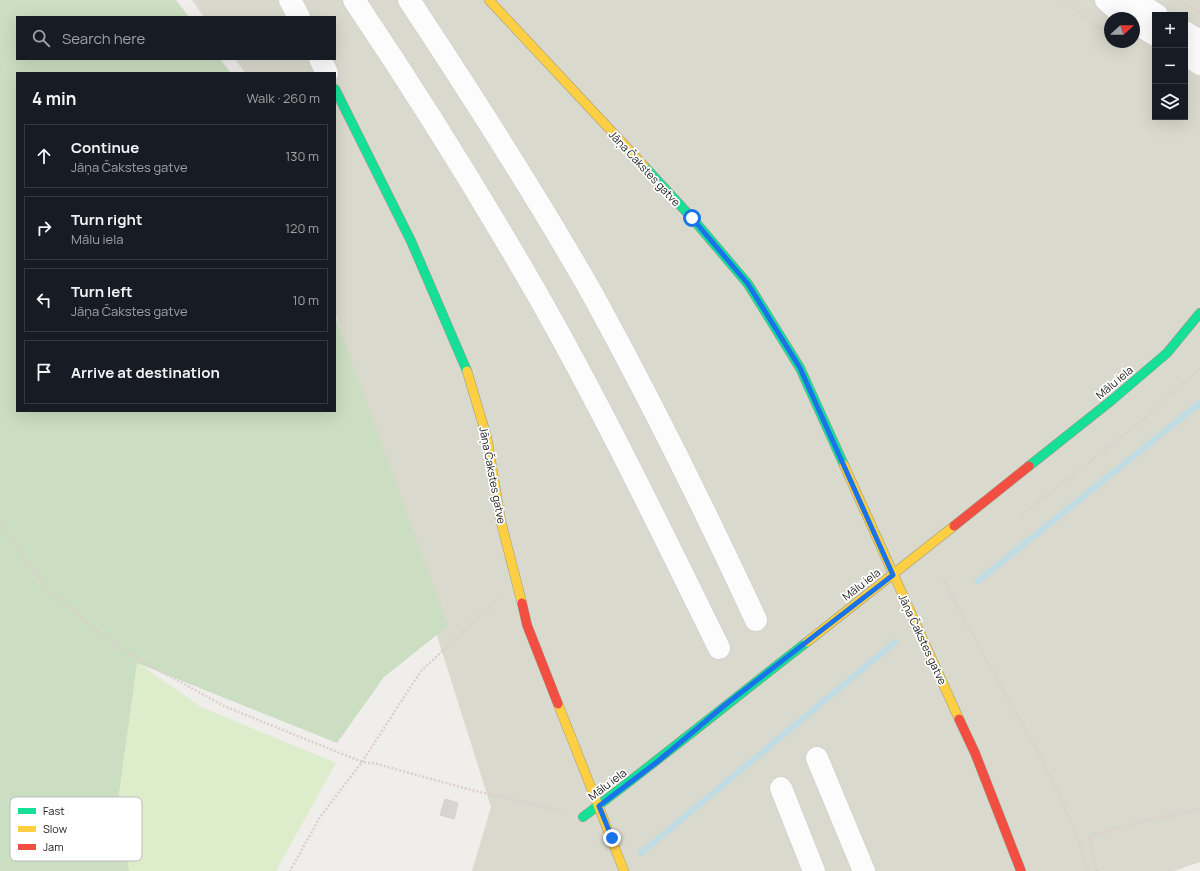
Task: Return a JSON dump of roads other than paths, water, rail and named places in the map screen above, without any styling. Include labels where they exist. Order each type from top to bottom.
[{"type":"street","points":[[290,0],[298,16]]},
{"type":"street","points":[[354,0],[455,156],[536,292],[651,509],[719,648]]},
{"type":"street","points":[[409,0],[461,79],[528,186],[593,297],[648,397],[704,508],[756,620]]},
{"type":"street","name":"Jāņa Čakstes gatve","points":[[489,0],[692,218],[748,284],[800,368],[975,753],[1021,871]]},
{"type":"street","points":[[1106,0],[1119,12]]},
{"type":"street","points":[[1134,0],[1152,12]]},
{"type":"street","points":[[1140,26],[1152,33]]},
{"type":"street","points":[[1188,34],[1200,41]]},
{"type":"street","points":[[1188,56],[1200,64]]},
{"type":"street","points":[[320,60],[326,72]]},
{"type":"street","name":"Jāņa Čakstes gatve","points":[[336,91],[411,241],[465,362],[487,438],[502,522],[527,625],[624,871]]},
{"type":"street","name":"Mālu iela","points":[[583,817],[657,762],[725,705],[893,575],[1112,400],[1167,353],[1200,313]]},
{"type":"street","points":[[817,758],[864,871]]},
{"type":"street","points":[[781,788],[814,871]]},
{"type":"waterway","points":[[978,581],[1200,403]]},
{"type":"waterway","points":[[641,853],[895,642]]}]
